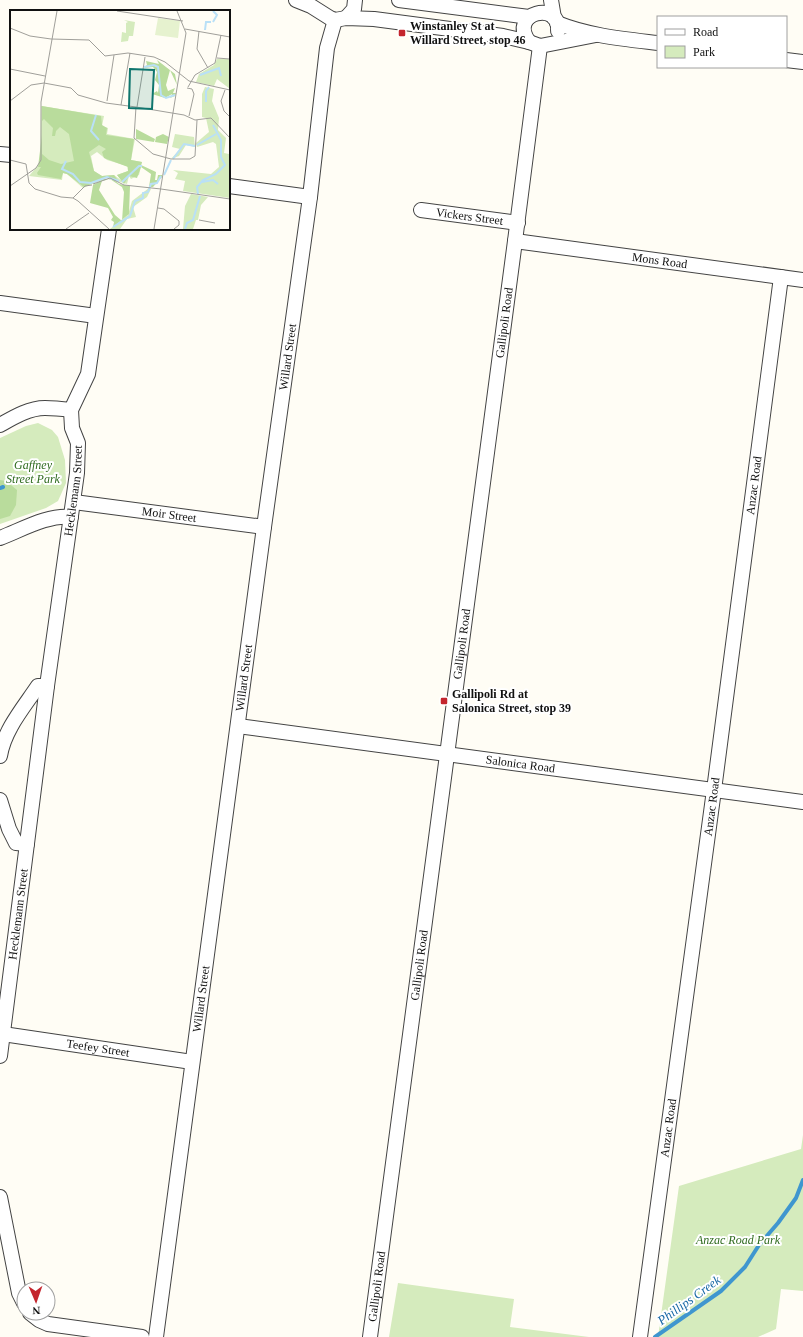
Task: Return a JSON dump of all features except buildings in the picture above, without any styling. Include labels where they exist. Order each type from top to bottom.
[{"type":"street","points":[[296,0],[335,17],[374,19],[503,36],[540,44],[596,35]]},
{"type":"street","points":[[320,0],[322,9],[335,17]]},
{"type":"street","name":"Willard Street","points":[[156,1337],[264,527],[310,197],[327,48],[335,17],[354,9],[355,0]]},
{"type":"street","points":[[399,0],[532,15],[545,12],[556,21],[575,30],[596,35],[657,43]]},
{"type":"street","points":[[540,44],[526,37],[524,26],[544,0]]},
{"type":"street","points":[[540,44],[558,34],[551,0]]},
{"type":"street","name":"Gallipoli Road","points":[[370,1337],[518,223],[540,44]]},
{"type":"street","points":[[787,60],[803,62]]},
{"type":"street","points":[[0,154],[10,156]]},
{"type":"street","points":[[230,186],[310,197]]},
{"type":"street","name":"Vickers Street","points":[[421,210],[518,223]]},
{"type":"street","points":[[0,425],[27,411],[36,409],[46,408],[71,410],[88,374],[108,230]]},
{"type":"street","name":"Mons Road","points":[[515,241],[803,280]]},
{"type":"street","name":"Anzac Road","points":[[640,1337],[714,790],[781,277]]},
{"type":"street","points":[[0,304],[96,316]]},
{"type":"street","name":"Hecklemann Street","points":[[0,1056],[47,686],[74,502],[78,451],[77,439],[71,422],[71,410]]},
{"type":"street","name":"Moir Street","points":[[74,502],[264,527]]},
{"type":"street","points":[[0,538],[52,518],[62,516],[71,517]]},
{"type":"street","points":[[0,756],[1,748],[10,730],[38,686],[47,686]]},
{"type":"street","name":"Salonica Road","points":[[238,726],[803,802]]},
{"type":"street","points":[[0,800],[9,829],[16,843],[27,844]]},
{"type":"street","name":"Teefey Street","points":[[2,1031],[192,1062]]},
{"type":"street","points":[[0,1197],[17,1281]]},
{"type":"street","points":[[41,1321],[48,1324],[142,1337]]},
{"type":"green space","name":"Gaffney Street Park","points":[[38,423],[52,430],[58,437],[65,460],[66,483],[58,501],[46,508],[0,524],[0,438],[26,426]]},
{"type":"green space","points":[[0,480],[6,481],[17,490],[16,505],[10,516],[0,519]]},
{"type":"green space","name":"Anzac Road Park","points":[[803,1135],[803,1291],[781,1289],[776,1329],[758,1337],[658,1337],[679,1186],[801,1149]]},
{"type":"green space","points":[[398,1283],[514,1299],[510,1327],[589,1337],[389,1337]]},
{"type":"waterway","name":"Phillips Creek","points":[[655,1337],[721,1291],[745,1267],[759,1245],[778,1223],[796,1198],[803,1180]]},
{"type":"place","name":"Winstanley St at Willard Street, stop 46","points":[[402,33]]},
{"type":"place","name":"Gallipoli Rd at Salonica Street, stop 39","points":[[444,701]]}]
